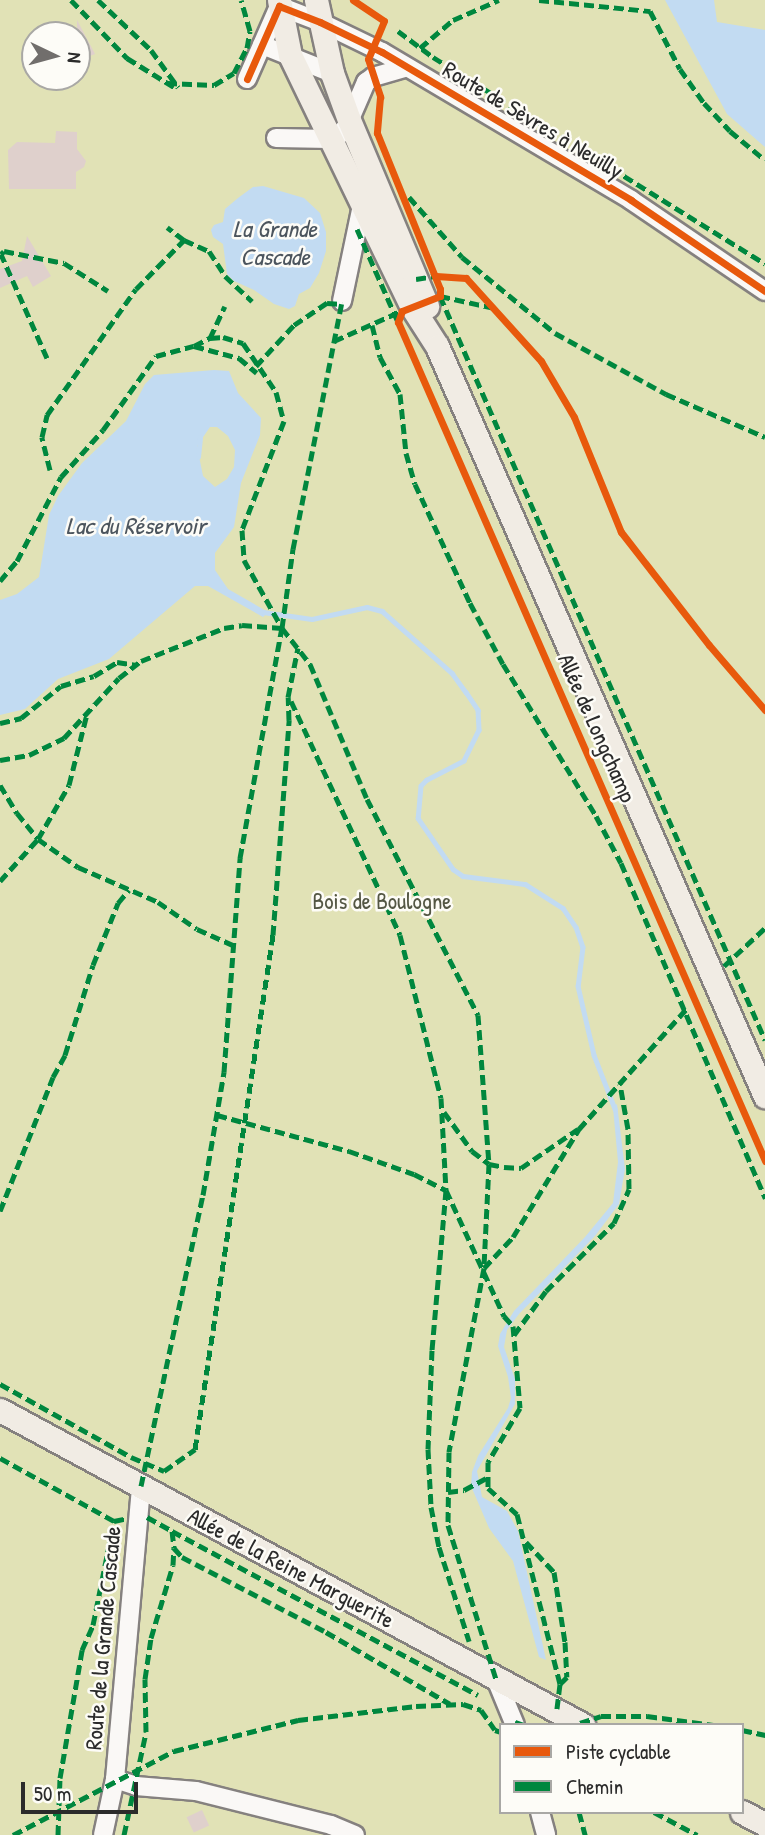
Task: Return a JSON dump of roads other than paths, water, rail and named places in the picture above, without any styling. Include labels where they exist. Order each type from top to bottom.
[{"type":"main road","name":"Allée de Longchamp","points":[[276,2],[290,55],[412,307],[437,346],[765,1096]]},
{"type":"main road","name":"Allée de Longchamp","points":[[318,11],[332,73],[349,120],[426,302],[437,346]]},
{"type":"main road","name":"Allée de la Reine Marguerite","points":[[0,1409],[579,1723]]},
{"type":"main road","points":[[744,1813],[765,1824]]},
{"type":"street","name":"Route de Sèvres à Neuilly","points":[[276,2],[318,11],[631,200],[765,291]]},
{"type":"street","points":[[247,79],[262,46],[276,2]]},
{"type":"street","points":[[262,46],[332,73]]},
{"type":"street","points":[[276,138],[330,139],[343,132],[366,82],[373,77],[407,67]]},
{"type":"street","points":[[342,301],[362,205]]},
{"type":"street","name":"Route de la Grande Cascade","points":[[103,1835],[115,1779],[141,1486]]},
{"type":"street","points":[[496,1679],[514,1723]]},
{"type":"street","points":[[115,1779],[136,1786],[196,1791],[331,1825],[355,1835]]},
{"type":"street","points":[[541,1814],[546,1835]]},
{"type":"water","points":[[665,0],[714,0],[717,22],[765,30],[765,147],[727,114]]},
{"type":"water","name":"La Grande Cascade","points":[[263,186],[304,198],[320,213],[326,232],[326,251],[319,273],[310,288],[299,294],[295,306],[289,309],[274,304],[254,290],[234,281],[227,274],[223,244],[213,237],[211,230],[214,225],[223,222],[225,209],[238,198],[253,187]]},
{"type":"water","name":"Lac du Réservoir","points":[[229,371],[238,393],[261,418],[260,435],[241,483],[234,527],[215,553],[215,570],[228,589],[268,612],[263,617],[208,586],[195,586],[109,659],[58,679],[25,709],[0,715],[0,600],[17,594],[39,577],[49,515],[58,496],[82,463],[126,421],[145,384],[154,375]],"holes":[[[210,427],[217,427],[228,436],[235,450],[234,467],[227,479],[215,487],[203,476],[197,446]]]},
{"type":"water","points":[[617,1104],[625,1169],[619,1204],[595,1236],[519,1314],[507,1330],[504,1347],[515,1379],[515,1404],[477,1471],[482,1497],[507,1511],[518,1531],[546,1660],[539,1657],[513,1561],[489,1528],[471,1486],[472,1472],[478,1456],[508,1408],[511,1398],[508,1377],[498,1346],[500,1334],[514,1311],[585,1237],[613,1203],[618,1162],[613,1108]]},
{"type":"waterway","points":[[198,457],[200,438]]},
{"type":"waterway","points":[[263,612],[312,619],[367,607],[382,611],[452,673],[466,692],[478,710],[479,730],[464,761],[427,780],[421,786],[418,818],[453,869],[463,876],[525,884],[563,908],[576,927],[583,947],[578,986],[594,1055],[615,1109]]},
{"type":"park label","name":"Bois de Boulogne","points":[[382,901]]}]
